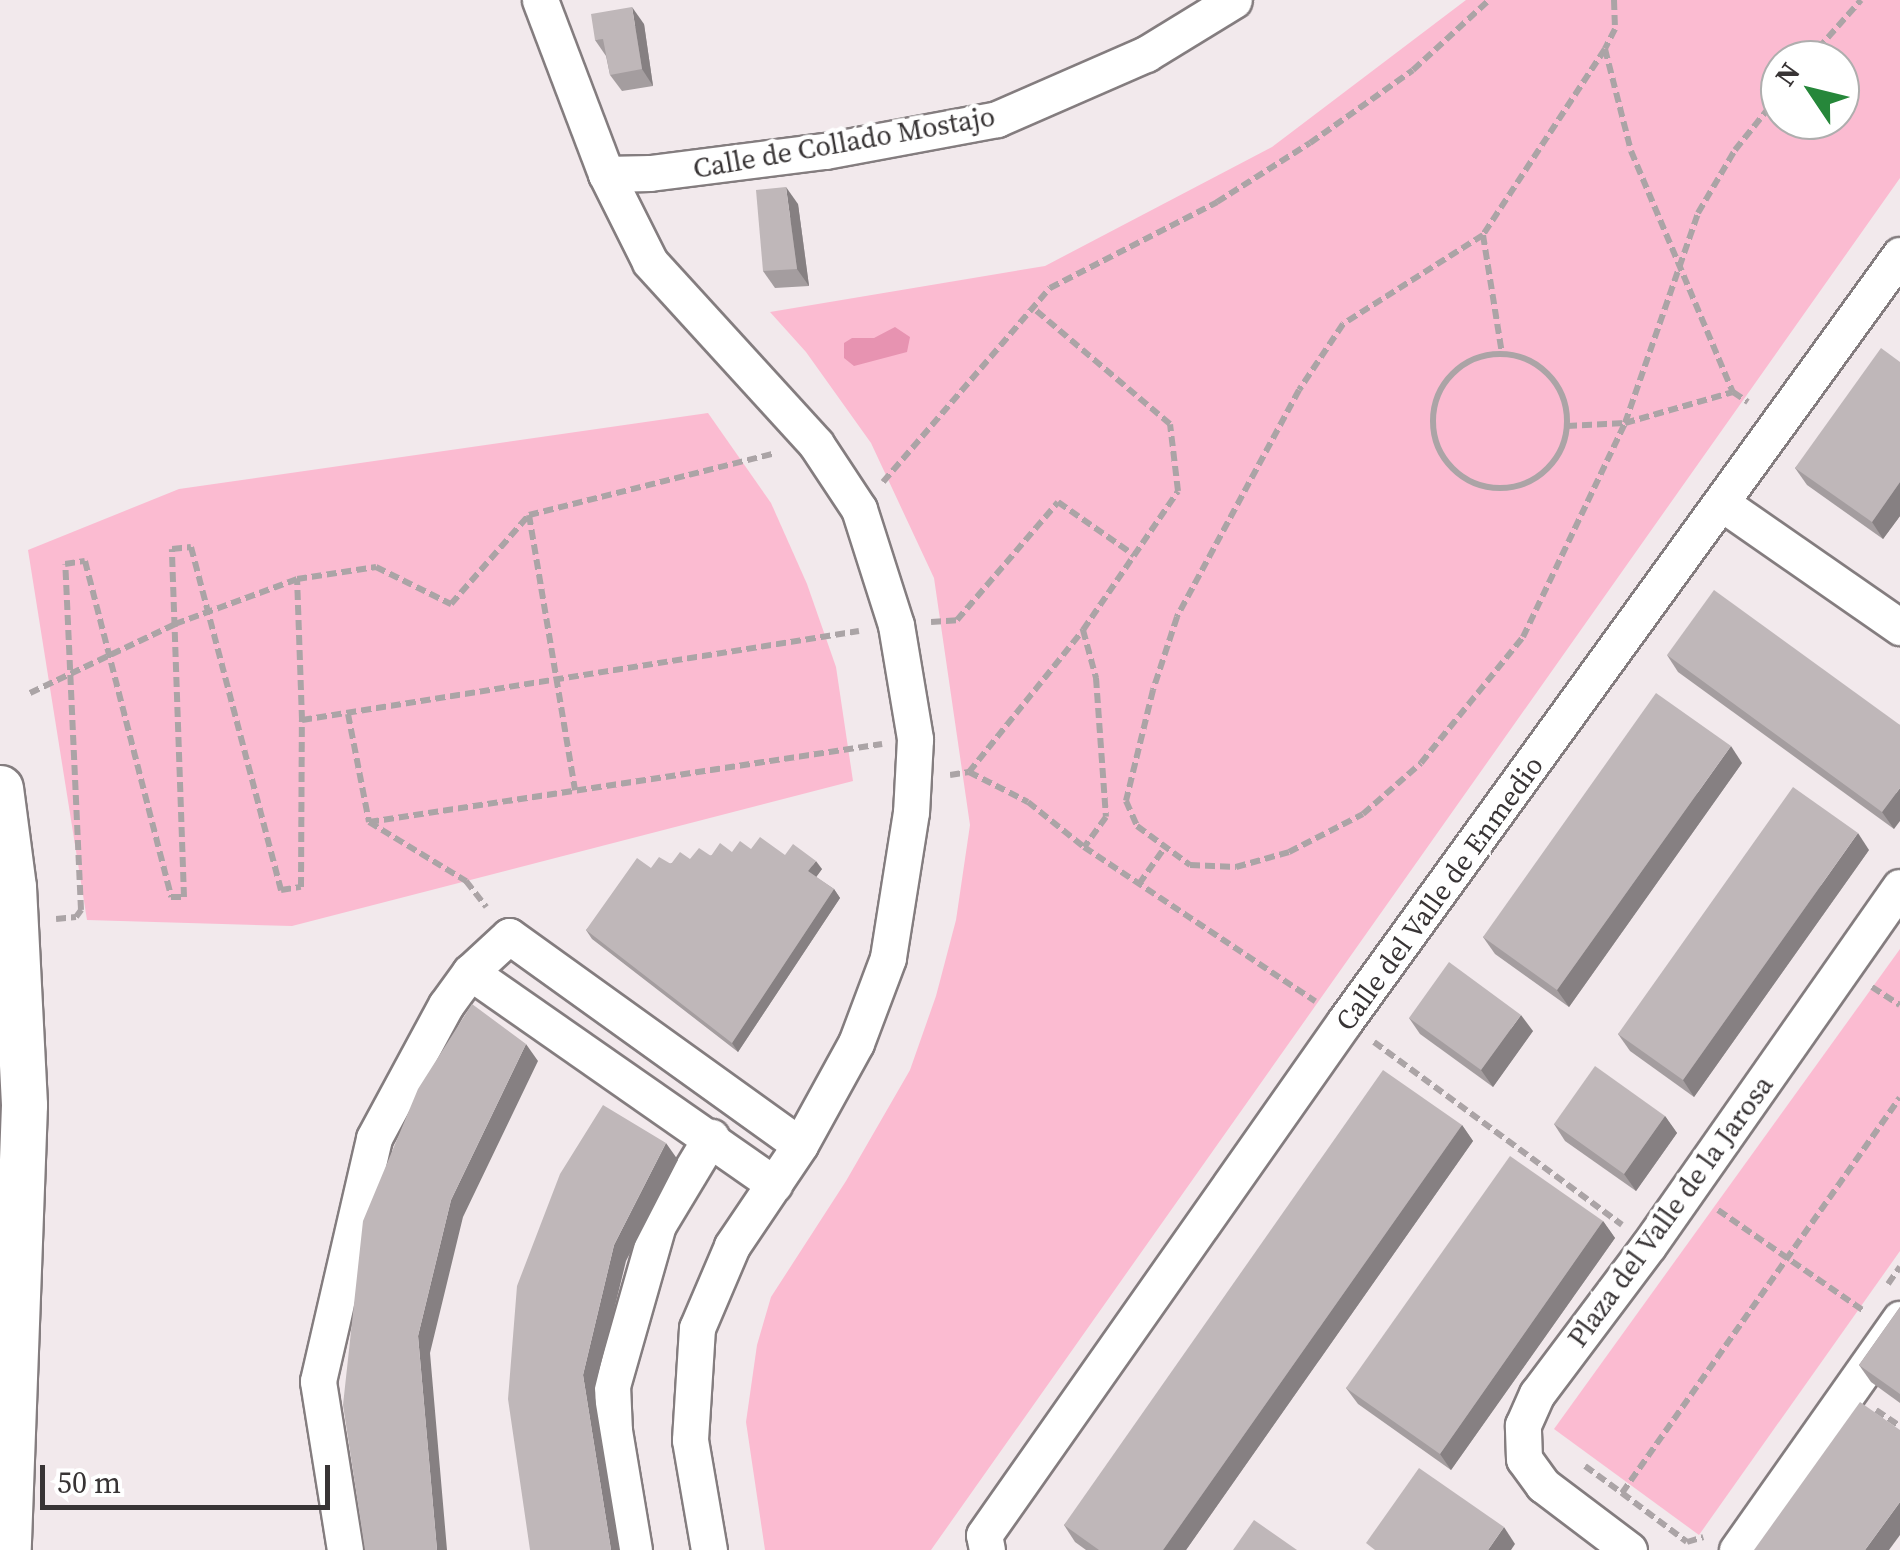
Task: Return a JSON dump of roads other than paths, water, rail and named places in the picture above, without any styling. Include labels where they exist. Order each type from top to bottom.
[{"type":"street","points":[[540,0],[606,174],[650,262],[816,444],[860,509],[896,625],[915,739],[888,958],[856,1043],[800,1145],[732,1246],[698,1328],[690,1440],[709,1550]]},
{"type":"street","name":"Calle de Collado Mostajo","points":[[606,174],[650,174],[826,151],[997,119],[1146,54],[1234,0]]},
{"type":"street","name":"Calle del Valle de Enmedio","points":[[985,1542],[1345,1021],[1724,504],[1900,255]]},
{"type":"street","points":[[1724,504],[1900,627]]},
{"type":"street","points":[[0,788],[13,887],[24,1106],[8,1550]]},
{"type":"street","name":"Plaza del Valle de la Jarosa","points":[[1629,1550],[1591,1540],[1543,1485],[1524,1459],[1523,1424],[1537,1394],[1648,1245],[1900,887]]},
{"type":"street","points":[[345,1550],[318,1381],[374,1138],[446,1005],[470,972],[509,936],[800,1145]]},
{"type":"street","points":[[470,972],[774,1184]]},
{"type":"street","points":[[634,1550],[614,1431],[612,1386],[658,1225],[711,1137]]},
{"type":"street","points":[[1722,1541],[1900,1319]]}]
